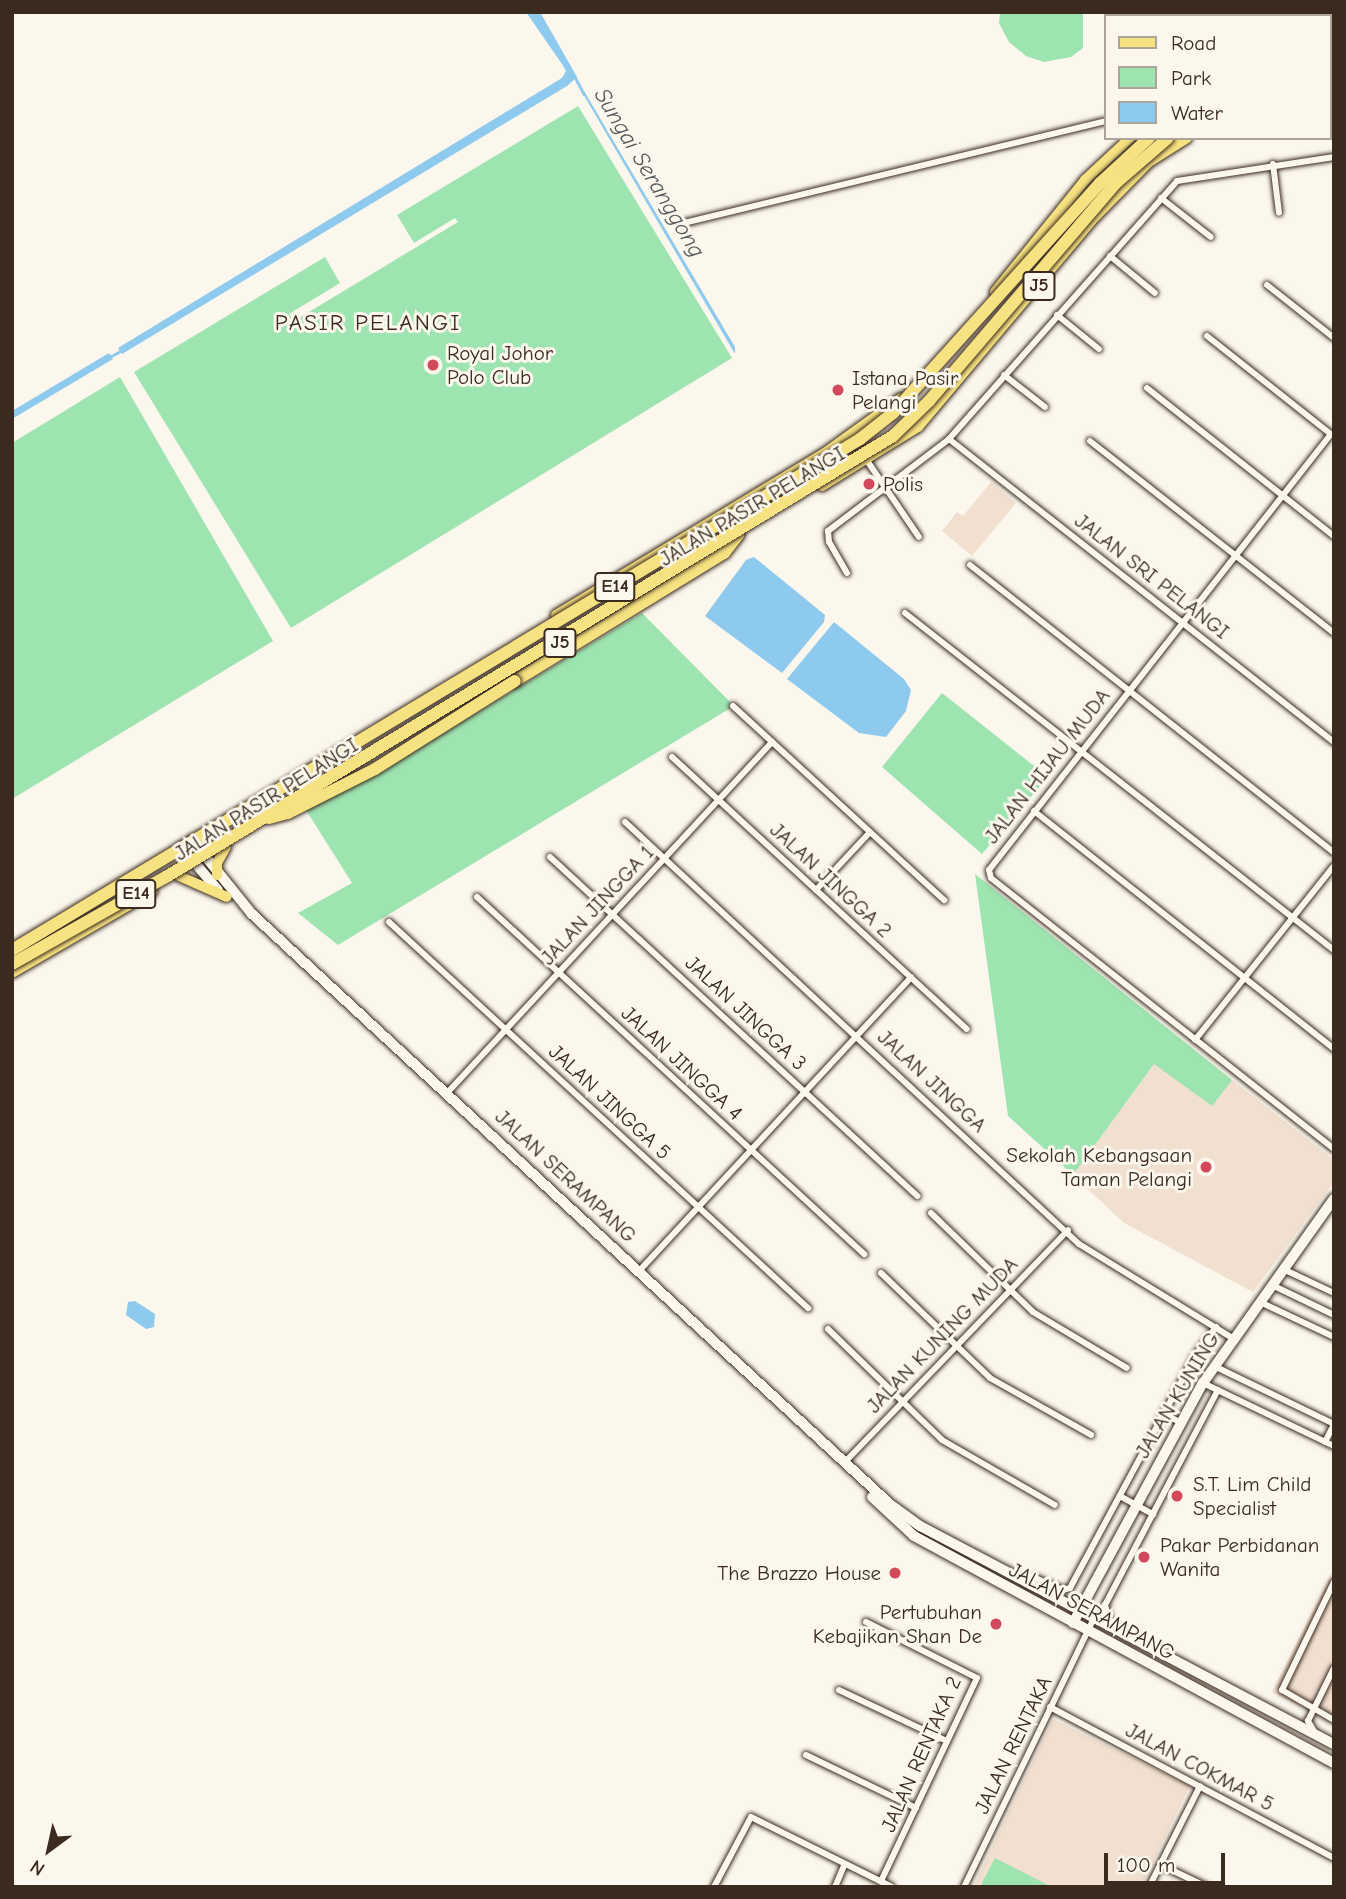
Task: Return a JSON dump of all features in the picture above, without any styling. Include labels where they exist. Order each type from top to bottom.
[{"type":"highway","name":"E14","points":[[12,950],[860,439],[892,412],[1100,183],[1147,140]]},
{"type":"highway","name":"E14","points":[[12,964],[259,821],[893,436],[929,401],[1117,182],[1169,141]]},
{"type":"highway","points":[[259,821],[288,813],[375,769],[724,553],[738,536]]},
{"type":"main road","name":"JALAN PASIR PELANGI","points":[[12,944],[193,841],[850,436],[901,398],[1086,180],[1131,140]]},
{"type":"main road","points":[[1134,140],[1149,162]]},
{"type":"main road","name":"JALAN PASIR PELANGI","points":[[12,972],[179,876],[738,536],[902,440],[932,412],[1095,216],[1169,141]]},
{"type":"main road","name":"JALAN SERAMPANG","points":[[193,841],[217,875],[252,914],[639,1270],[846,1468],[900,1527],[1334,1763]]},
{"type":"main road","points":[[217,875],[216,863],[226,847]]},
{"type":"main road","name":"JALAN SERAMPANG","points":[[181,848],[194,867],[227,897],[252,914]]},
{"type":"main road","points":[[179,876],[227,897]]},
{"type":"main road","name":"JALAN KUNING","points":[[1073,1623],[1179,1422],[1203,1383],[1334,1199]]},
{"type":"main road","name":"JALAN SERAMPANG","points":[[846,1468],[920,1526],[1332,1743]]},
{"type":"street","points":[[680,224],[1104,121]]},
{"type":"street","points":[[847,573],[829,542],[828,531],[888,490],[949,439],[1161,198],[1186,178],[1334,157]]},
{"type":"street","points":[[1273,164],[1279,213]]},
{"type":"street","points":[[1161,198],[1211,237]]},
{"type":"street","points":[[1110,256],[1155,293]]},
{"type":"street","points":[[1267,285],[1334,338]]},
{"type":"street","points":[[1057,316],[1099,349]]},
{"type":"street","points":[[1207,336],[1332,435]]},
{"type":"street","points":[[1004,375],[1045,407]]},
{"type":"street","points":[[1147,388],[1334,536]]},
{"type":"street","name":"JALAN HIJAU MUDA","points":[[1332,435],[993,862],[991,878],[1334,1149]]},
{"type":"street","points":[[850,436],[919,537]]},
{"type":"street","name":"JALAN SRI PELANGI","points":[[949,439],[1334,742]]},
{"type":"street","points":[[1090,441],[1334,634]]},
{"type":"street","points":[[970,565],[1334,852]]},
{"type":"street","points":[[905,613],[1334,950]]},
{"type":"street","points":[[733,706],[944,900]]},
{"type":"street","name":"JALAN JINGGA 1","points":[[447,1092],[772,742]]},
{"type":"street","name":"JALAN JINGGA 2","points":[[672,757],[967,1029]]},
{"type":"street","points":[[1034,811],[1334,1049]]},
{"type":"street","name":"JALAN JINGGA","points":[[625,822],[1088,1251],[1234,1339]]},
{"type":"street","points":[[816,890],[870,832]]},
{"type":"street","name":"JALAN JINGGA 3","points":[[550,857],[917,1196]]},
{"type":"street","points":[[1195,1040],[1334,866]]},
{"type":"street","name":"JALAN JINGGA 4","points":[[477,897],[864,1254]]},
{"type":"street","name":"JALAN JINGGA 5","points":[[389,922],[808,1308]]},
{"type":"street","points":[[639,1270],[911,977]]},
{"type":"street","points":[[931,1213],[1010,1290],[1050,1324],[1127,1368]]},
{"type":"street","name":"JALAN KUNING MUDA","points":[[846,1468],[1068,1230]]},
{"type":"street","points":[[1283,1269],[1334,1293]]},
{"type":"street","points":[[881,1273],[1000,1385],[1091,1435]]},
{"type":"street","points":[[1272,1285],[1334,1315]]},
{"type":"street","points":[[1260,1302],[1334,1337]]},
{"type":"street","points":[[1033,1577],[1062,1590],[1070,1588],[1163,1413],[1216,1327]]},
{"type":"street","points":[[828,1329],[955,1450],[1055,1505]]},
{"type":"street","points":[[1214,1366],[1334,1424],[1325,1442]]},
{"type":"street","points":[[1203,1383],[1334,1446]]},
{"type":"street","points":[[1114,1629],[1105,1605],[1218,1390]]},
{"type":"street","points":[[1163,1413],[1179,1422]]},
{"type":"street","points":[[1120,1496],[1153,1514]]},
{"type":"street","points":[[1334,1582],[1282,1688],[1285,1694],[1334,1720]]},
{"type":"street","name":"JALAN RENTAKA","points":[[964,1887],[1094,1618]]},
{"type":"street","name":"JALAN RENTAKA 2","points":[[866,1622],[977,1678],[881,1881]]},
{"type":"street","points":[[1332,1743],[1307,1724],[1334,1668]]},
{"type":"street","points":[[839,1690],[947,1741]]},
{"type":"street","name":"JALAN COKMAR 5","points":[[1050,1707],[1334,1858]]},
{"type":"street","points":[[806,1755],[916,1808]]},
{"type":"street","points":[[1149,1887],[1200,1786]]},
{"type":"street","points":[[714,1887],[751,1817],[892,1887]]},
{"type":"street","points":[[835,1887],[845,1864]]},
{"type":"street","points":[[1161,1865],[1207,1887]]},
{"type":"shaded area","points":[[991,482],[1016,503],[972,556],[942,531],[957,512],[963,516]]},
{"type":"shaded area","name":"Sekolah Kebangsaan Taman Pelangi","points":[[1175,1035],[1334,1160],[1334,1182],[1253,1292],[1124,1223],[1073,1175]]},
{"type":"shaded area","points":[[1334,1570],[1334,1724],[1272,1692]]},
{"type":"shaded area","points":[[1053,1719],[1190,1786],[1141,1887],[973,1887]]},
{"type":"green space","points":[[1000,12],[1083,12],[1083,48],[1071,57],[1044,62],[1026,56],[1009,42],[999,23]]},
{"type":"green space","name":"Royal Johor Polo Club","points":[[578,106],[732,358],[291,628],[134,372],[325,257],[340,283],[289,314],[294,321],[458,222],[455,218],[414,243],[397,215]]},
{"type":"green space","points":[[120,377],[273,641],[12,799],[12,443]]},
{"type":"green space","points":[[642,613],[734,706],[338,945],[298,913],[352,883],[306,810],[427,743]]},
{"type":"green space","points":[[942,693],[1048,777],[982,854],[882,767]]},
{"type":"green space","points":[[975,874],[1232,1080],[1212,1106],[1154,1064],[1073,1175],[1008,1116]]},
{"type":"green space","points":[[995,1858],[1052,1887],[980,1887]]},
{"type":"water","points":[[526,12],[540,12],[577,77],[567,86],[122,354],[118,348],[562,78],[566,71]]},
{"type":"water","points":[[584,91],[735,347],[735,354],[582,92]]},
{"type":"water","points":[[109,353],[113,359],[12,419],[12,411]]},
{"type":"water","points":[[754,557],[825,615],[824,622],[782,673],[705,616],[746,560]]},
{"type":"water","points":[[834,622],[904,679],[911,690],[906,711],[886,737],[859,733],[787,679]]},
{"type":"water","points":[[135,1301],[155,1314],[154,1327],[146,1329],[126,1315],[128,1302]]},
{"type":"waterway","name":"Sungai Seranggong","points":[[574,75],[584,94]]},
{"type":"waterway","points":[[108,358],[120,351]]},
{"type":"place","name":"Royal Johor Polo Club","points":[[433,365]]},
{"type":"place","name":"Istana Pasir Pelangi","points":[[838,390]]},
{"type":"place","name":"Polis","points":[[869,484]]},
{"type":"place","name":"Sekolah Kebangsaan Taman Pelangi","points":[[1206,1167]]},
{"type":"place","name":"S.T. Lim Child Specialist","points":[[1177,1496]]},
{"type":"place","name":"Pakar Perbidanan Wanita","points":[[1144,1557]]},
{"type":"place","name":"The Brazzo House","points":[[895,1573]]},
{"type":"place","name":"Pertubuhan Kebajikan Shan De","points":[[996,1624]]},
{"type":"district","name":"PASIR PELANGI","points":[[368,323]]}]
